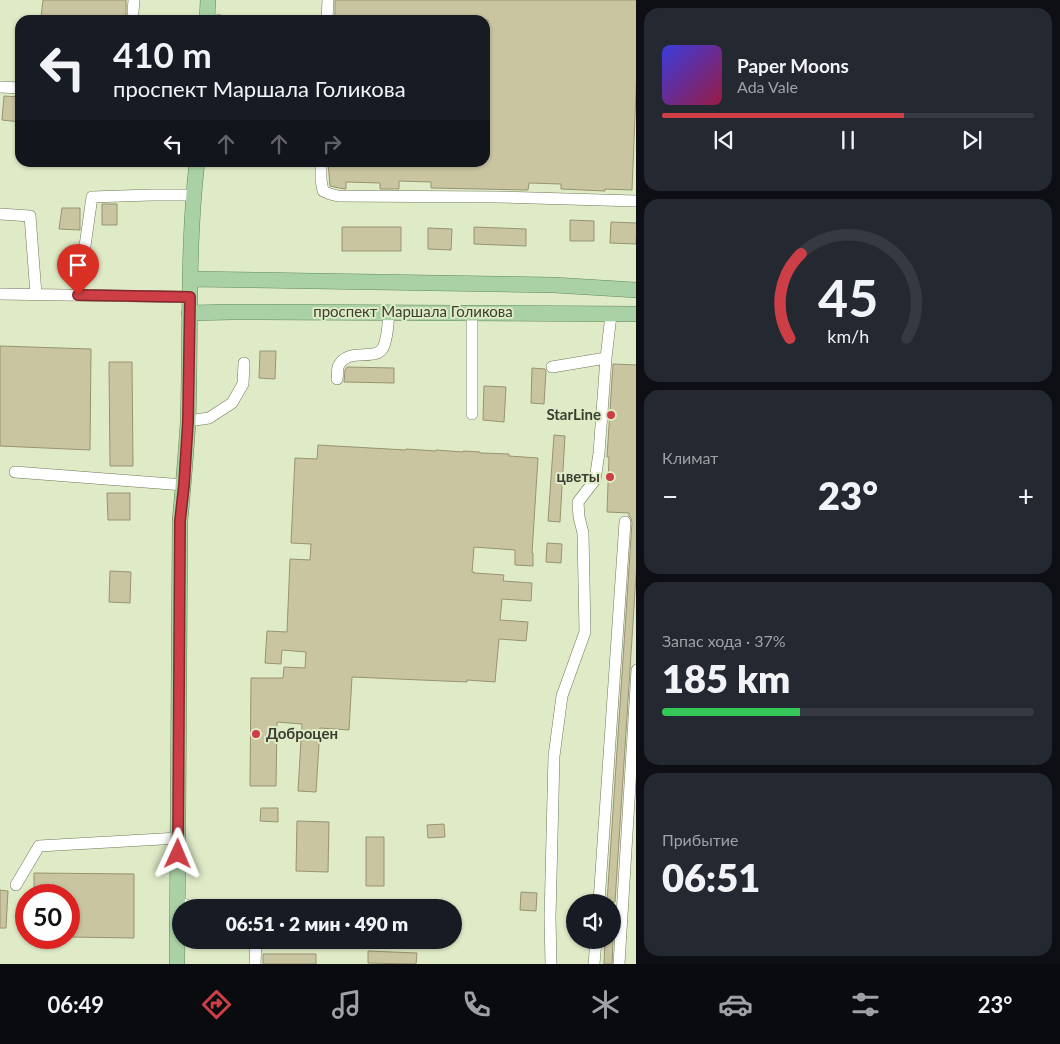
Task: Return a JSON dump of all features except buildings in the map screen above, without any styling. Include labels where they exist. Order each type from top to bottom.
[{"type":"main road","points":[[207,15],[208,0]]},
{"type":"main road","points":[[178,899],[180,521],[188,421],[190,279],[193,195],[196,167]]},
{"type":"main road","name":"проспект Маршала Голикова","points":[[190,279],[554,299],[611,315],[636,314]]},
{"type":"main road","name":"проспект Маршала Голикова","points":[[189,313],[472,313],[554,299],[636,290]]},
{"type":"main road","points":[[177,949],[177,964]]},
{"type":"street","points":[[133,12],[134,0]]},
{"type":"street","points":[[327,15],[328,0]]},
{"type":"street","points":[[0,87],[15,88]]},
{"type":"street","points":[[321,167],[323,191],[338,196],[497,197],[636,201]]},
{"type":"street","points":[[78,295],[92,197],[193,195]]},
{"type":"street","points":[[0,214],[30,216],[36,294]]},
{"type":"street","points":[[0,294],[190,297]]},
{"type":"street","points":[[337,378],[338,367],[344,359],[353,355],[377,354],[383,348],[389,312]]},
{"type":"street","points":[[472,313],[472,414]]},
{"type":"street","points":[[551,964],[554,756],[562,696],[585,632],[584,533],[579,517],[578,502],[595,480],[611,315]]},
{"type":"street","points":[[552,367],[606,358]]},
{"type":"street","points":[[188,421],[209,418],[232,403],[243,384],[244,363]]},
{"type":"street","points":[[15,472],[184,485]]},
{"type":"street","points":[[600,894],[625,522]]},
{"type":"street","points":[[619,964],[636,670]]},
{"type":"street","points":[[17,884],[39,846],[179,838]]},
{"type":"street","points":[[255,964],[256,949]]},
{"type":"street","points":[[594,964],[595,949]]},
{"type":"place","name":"StarLine","points":[[611,415]]},
{"type":"place","name":"цветы","points":[[610,477]]},
{"type":"place","name":"Доброцен","points":[[256,734]]},
{"type":"route","points":[[78,295],[190,297],[188,421],[180,521],[178,854]]}]
